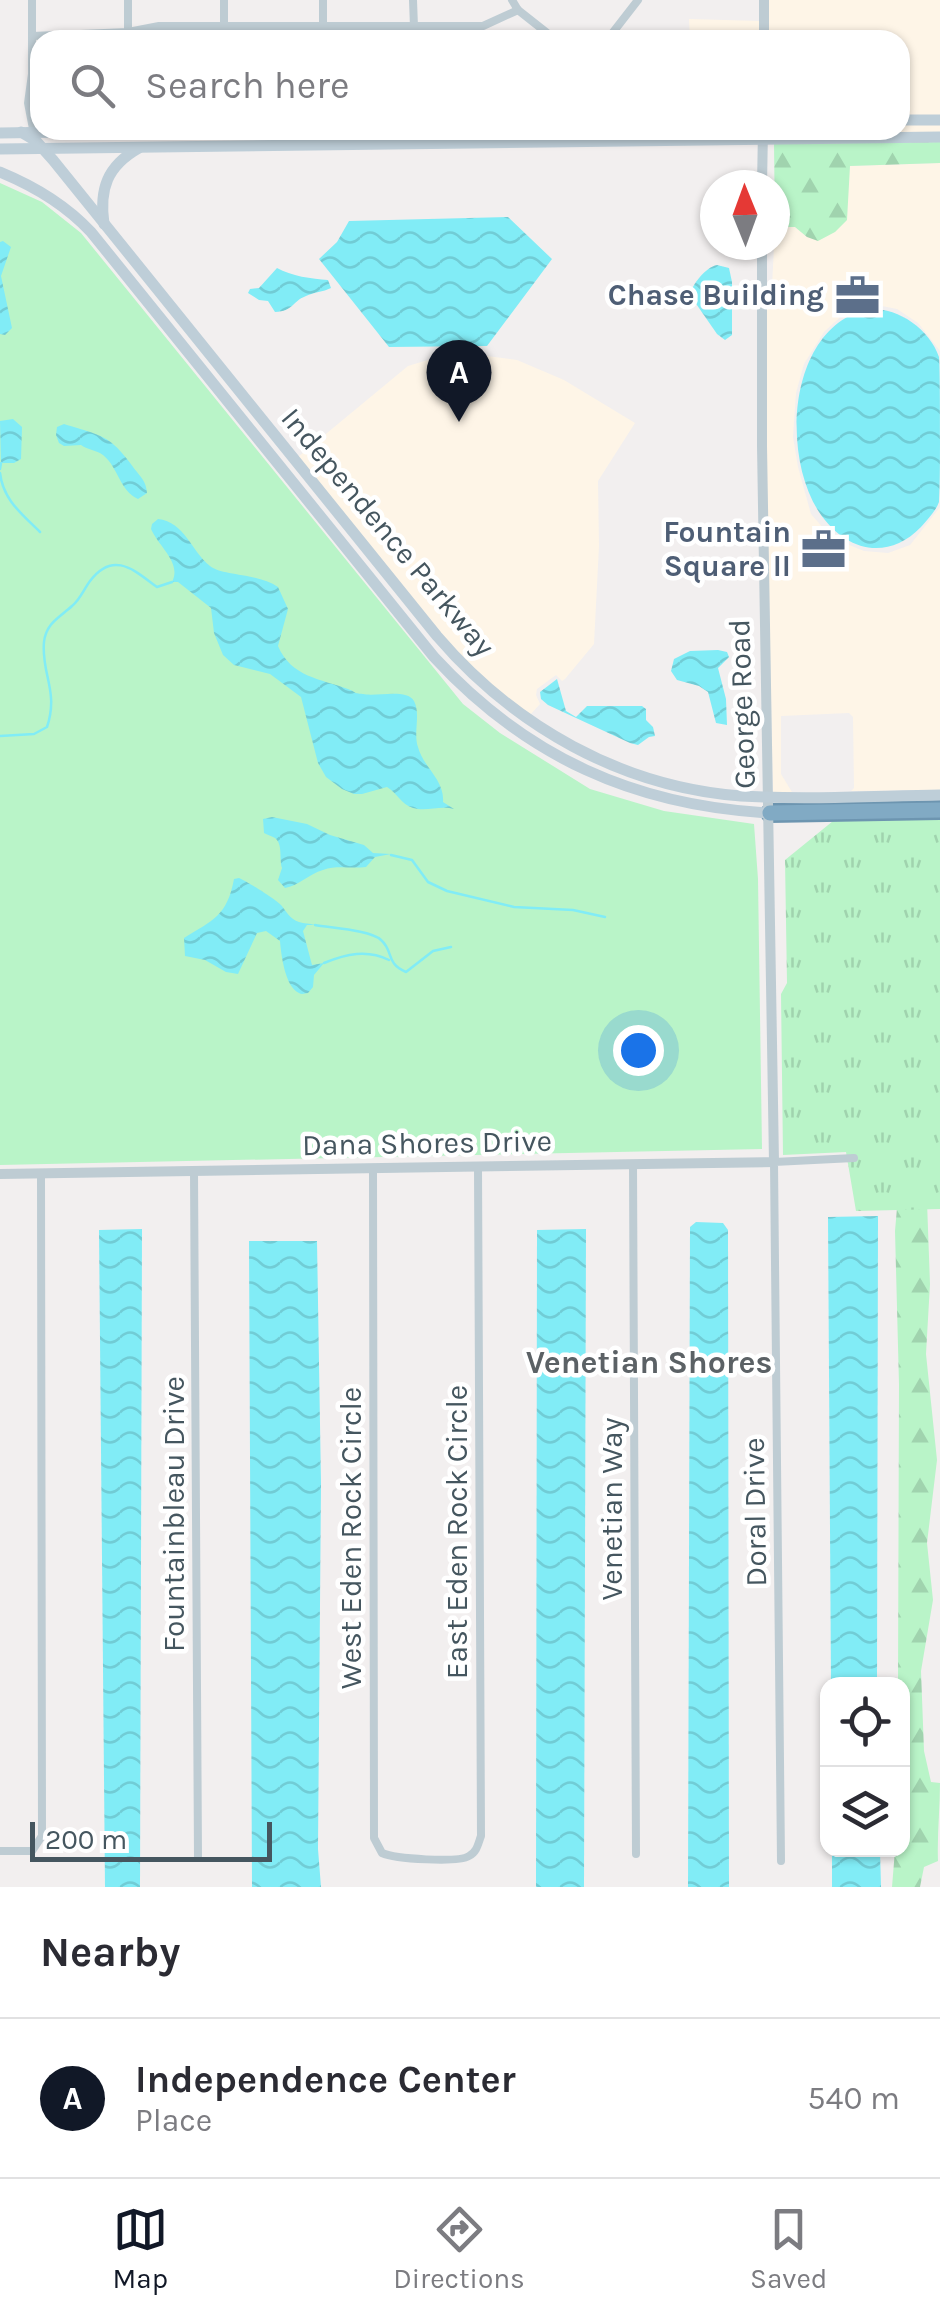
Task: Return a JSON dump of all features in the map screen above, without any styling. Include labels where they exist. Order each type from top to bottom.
[{"type":"highway","points":[[770,805],[940,810]]},
{"type":"main road","points":[[910,120],[940,120]]},
{"type":"main road","points":[[0,132],[30,135]]},
{"type":"main road","points":[[910,136],[940,137]]},
{"type":"main road","points":[[6,149],[30,139]]},
{"type":"main road","name":"Independence Parkway","points":[[40,140],[436,636],[495,696],[551,735],[618,768],[770,805]]},
{"type":"main road","points":[[75,140],[142,147],[368,140]]},
{"type":"main road","points":[[186,140],[186,146]]},
{"type":"main road","points":[[303,140],[303,144]]},
{"type":"main road","points":[[104,224],[102,196],[106,182],[124,159],[142,147]]},
{"type":"main road","name":"Independence Parkway","points":[[0,172],[48,197],[91,232],[434,657],[485,707],[550,752],[608,780],[694,805],[770,805],[940,795]]},
{"type":"street","points":[[32,0],[32,30]]},
{"type":"street","points":[[128,0],[128,30]]},
{"type":"street","points":[[224,0],[224,25]]},
{"type":"street","points":[[322,0],[323,27]]},
{"type":"street","points":[[413,0],[414,27]]},
{"type":"street","points":[[512,0],[518,10],[543,30]]},
{"type":"street","points":[[615,30],[638,0]]},
{"type":"street","points":[[764,0],[764,30]]},
{"type":"street","points":[[139,30],[224,25],[484,26],[518,10]]},
{"type":"street","points":[[762,140],[762,170]]},
{"type":"street","name":"George Road","points":[[762,260],[774,1162]]},
{"type":"street","name":"Dana Shores Drive","points":[[0,1174],[854,1158]]},
{"type":"street","name":"Doral Drive","points":[[774,1162],[781,1861]]},
{"type":"street","name":"Venetian Way","points":[[632,1165],[636,1854]]},
{"type":"street","name":"East Eden Rock Circle","points":[[434,1859],[465,1860],[475,1852],[482,1836],[478,1167]]},
{"type":"street","name":"West Eden Rock Circle","points":[[372,1168],[374,1838],[382,1853],[394,1858],[434,1859]]},
{"type":"street","name":"Fountainbleau Drive","points":[[194,1172],[198,1857]]},
{"type":"street","points":[[0,1850],[32,1850],[42,1836],[41,1174]]},
{"type":"shaded area","points":[[768,0],[940,0],[940,115],[910,116],[910,30],[768,30]]},
{"type":"shaded area","points":[[689,19],[760,21],[760,30],[690,30]]},
{"type":"shaded area","points":[[910,125],[940,125],[940,132],[910,132]]},
{"type":"shaded area","points":[[940,163],[940,351],[918,323],[897,309],[877,305],[847,311],[824,332],[804,364],[796,393],[793,437],[811,514],[832,538],[864,551],[888,553],[910,545],[940,507],[940,790],[851,791],[853,717],[849,713],[781,716],[781,774],[792,792],[773,792],[766,296],[772,286],[773,260],[790,260],[790,227],[807,237],[850,166]]},
{"type":"shaded area","points":[[441,356],[517,360],[564,380],[635,423],[598,481],[594,644],[565,679],[562,681],[556,675],[537,689],[540,704],[529,716],[497,692],[454,649],[298,457],[408,366]]},
{"type":"green space","points":[[940,142],[940,163],[850,166],[847,220],[818,241],[790,227],[790,170],[774,170],[774,144]]},
{"type":"green space","points":[[0,183],[42,202],[81,233],[463,704],[500,733],[590,789],[664,811],[754,824],[762,1149],[0,1165]]},
{"type":"green space","points":[[940,818],[940,1209],[856,1211],[846,1152],[783,1155],[781,994],[787,983],[785,860],[833,821]]},
{"type":"green space","points":[[900,1173],[926,1174],[930,1284],[926,1354],[937,1460],[927,1543],[933,1600],[921,1671],[924,1751],[931,1782],[940,1783],[938,1861],[924,1867],[920,1887],[892,1887],[894,1857],[910,1857],[910,1677],[898,1677],[895,1231]]},
{"type":"water","points":[[508,217],[552,259],[487,346],[389,347],[319,259],[337,242],[349,221]]},
{"type":"water","points":[[0,242],[11,247],[1,276],[12,328],[5,335],[0,334]]},
{"type":"water","points":[[717,265],[729,268],[732,282],[732,335],[725,340],[690,295],[700,277]]},
{"type":"water","points":[[277,268],[302,277],[328,280],[331,288],[275,312],[268,301],[248,293],[259,288]]},
{"type":"water","points":[[867,309],[890,312],[910,321],[928,337],[939,357],[939,502],[908,538],[881,548],[867,547],[841,536],[819,512],[799,459],[797,428],[799,396],[807,367],[821,341],[841,321]]},
{"type":"water","points":[[13,419],[22,427],[21,459],[1,463],[0,421]]},
{"type":"water","points":[[64,424],[113,444],[143,479],[147,493],[138,499],[132,495],[100,453],[81,445],[59,443],[57,427]]},
{"type":"water","points":[[158,519],[175,526],[210,566],[278,587],[288,609],[278,646],[299,671],[357,693],[410,697],[416,706],[421,754],[441,787],[443,802],[454,809],[413,808],[387,787],[354,794],[326,777],[318,763],[301,697],[270,674],[234,665],[223,655],[214,633],[211,608],[178,582],[172,582],[172,562],[151,529]]},
{"type":"water","points":[[690,651],[727,652],[729,657],[718,668],[726,699],[727,725],[716,723],[708,692],[677,680],[671,671],[674,659]]},
{"type":"water","points":[[557,679],[566,711],[576,717],[587,706],[642,706],[655,736],[638,745],[630,743],[548,705],[540,692]]},
{"type":"water","points":[[272,817],[307,824],[364,845],[373,853],[391,854],[375,857],[366,867],[323,870],[285,888],[278,880],[282,868],[279,844],[264,833],[263,819]]},
{"type":"water","points":[[239,878],[279,903],[296,921],[315,925],[307,925],[303,931],[312,965],[324,963],[314,975],[308,993],[294,990],[285,970],[280,941],[266,931],[257,933],[238,974],[185,956],[184,938],[217,916],[234,879]]},
{"type":"water","points":[[878,1216],[877,1677],[831,1677],[828,1217]]},
{"type":"water","points":[[696,1222],[723,1223],[728,1230],[729,1887],[688,1887],[690,1227]]},
{"type":"water","points":[[142,1229],[140,1887],[105,1887],[99,1230]]},
{"type":"water","points":[[586,1229],[584,1887],[536,1887],[537,1230]]},
{"type":"water","points":[[249,1241],[317,1241],[321,1887],[252,1887]]},
{"type":"water","points":[[832,1857],[880,1857],[881,1887],[832,1887]]},
{"type":"waterway","points":[[0,469],[1,463]]},
{"type":"waterway","points":[[0,473],[9,499],[40,532]]},
{"type":"waterway","points":[[0,736],[34,734],[47,727],[51,693],[45,635],[99,571],[108,566],[125,566],[157,587],[172,582]]},
{"type":"waterway","points":[[391,855],[412,860],[428,882],[447,891],[514,907],[573,910],[605,917]]},
{"type":"waterway","points":[[315,925],[376,937],[385,944],[395,965],[406,972],[433,951],[451,947]]},
{"type":"waterway","points":[[324,963],[356,954],[389,960]]},
{"type":"place","name":"Chase Building","points":[[857,295]]},
{"type":"place","name":"Independence Center","points":[[459,422]]},
{"type":"place","name":"Fountain Square II","points":[[824,549]]},
{"type":"district","name":"Venetian Shores","points":[[649,1362]]}]
